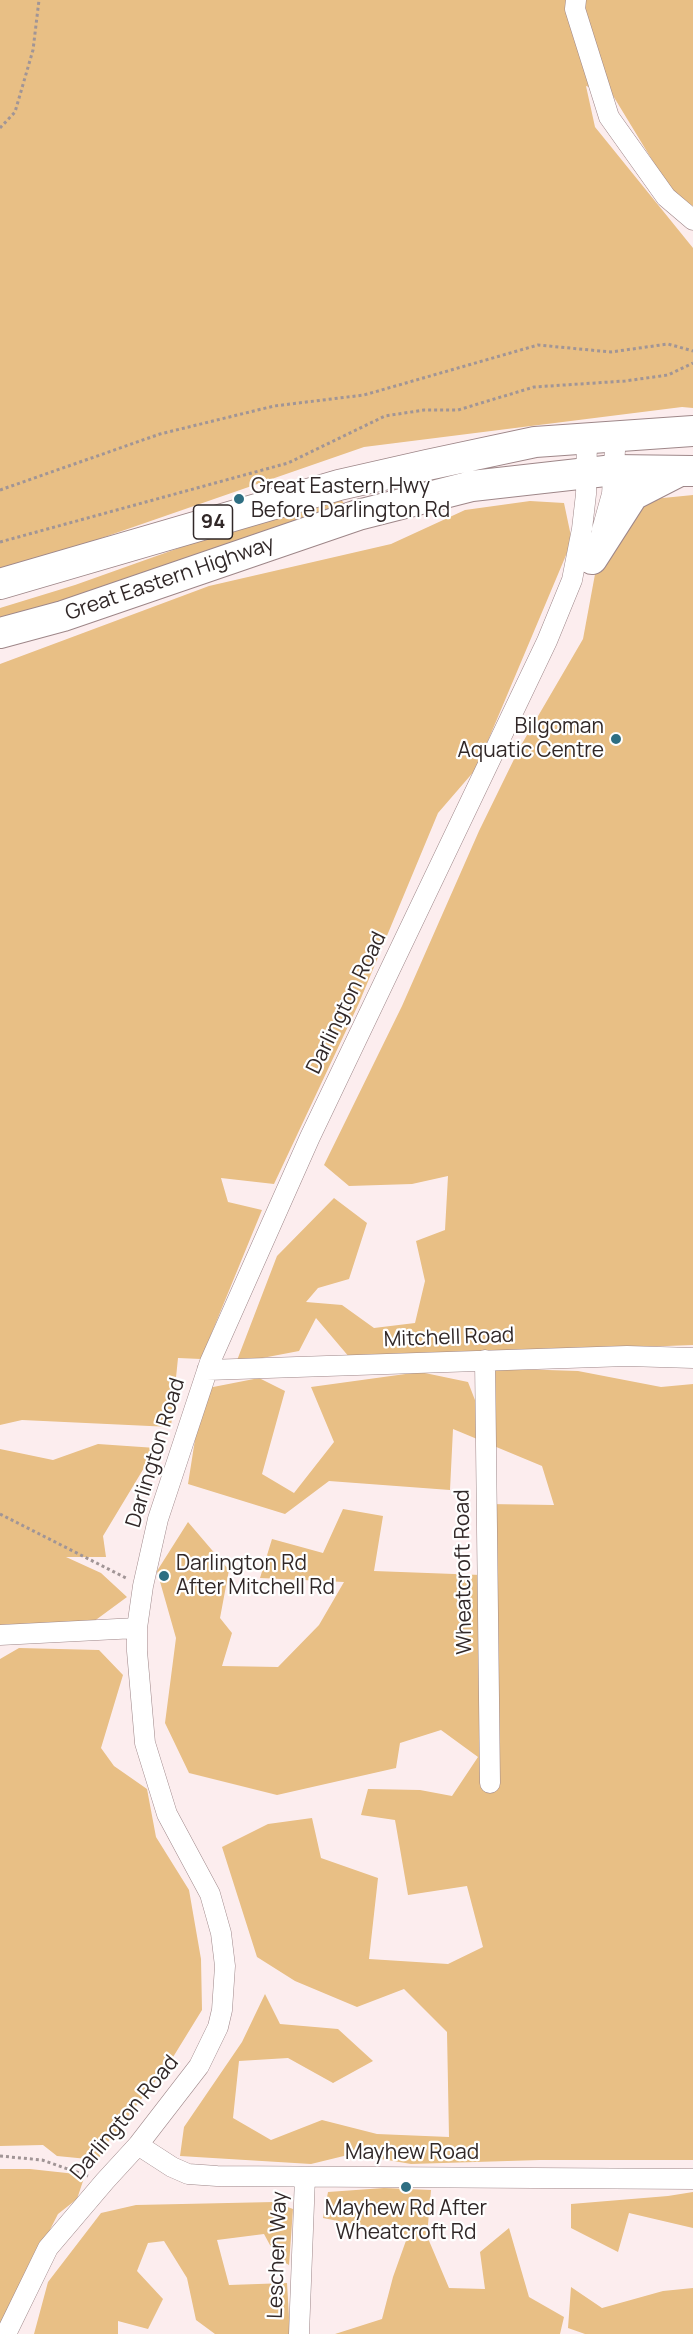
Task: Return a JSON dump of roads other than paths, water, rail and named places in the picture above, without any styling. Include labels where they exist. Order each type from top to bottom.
[{"type":"highway","name":"Great Eastern Highway","points":[[0,584],[339,485],[535,442],[693,431]]},
{"type":"highway","name":"Great Eastern Highway","points":[[0,633],[63,616],[358,515],[472,486],[601,471],[687,471]]},
{"type":"highway","points":[[582,570],[633,495],[687,471]]},
{"type":"street","points":[[576,0],[575,9],[609,117],[666,197],[693,220]]},
{"type":"street","name":"Darlington Road","points":[[6,2334],[48,2248],[138,2145],[200,2066],[211,2044],[222,2010],[225,1965],[221,1933],[210,1894],[167,1814],[145,1743],[136,1652],[137,1628],[143,1586],[158,1519],[207,1371],[310,1137],[605,522],[601,471],[602,437]]},
{"type":"street","name":"Darlington Road","points":[[582,570],[581,538],[601,471],[602,437]]},
{"type":"street","name":"Mitchell Road","points":[[207,1371],[627,1356],[693,1358]]},
{"type":"street","name":"Wheatcroft Road","points":[[485,1360],[490,1783]]},
{"type":"street","points":[[0,1635],[137,1628]]},
{"type":"street","name":"Mayhew Road","points":[[138,2145],[172,2167],[188,2174],[217,2176],[693,2178]]},
{"type":"street","name":"Leschen Way","points":[[300,2334],[305,2177]]},
{"type":"place","name":"Great Eastern Hwy Before Darlington Rd","points":[[239,499]]},
{"type":"place","name":"Bilgoman Aquatic Centre","points":[[616,739]]},
{"type":"place","name":"Darlington Rd After Mitchell Rd","points":[[164,1576]]},
{"type":"place","name":"Mayhew Rd After Wheatcroft Rd","points":[[406,2187]]}]
